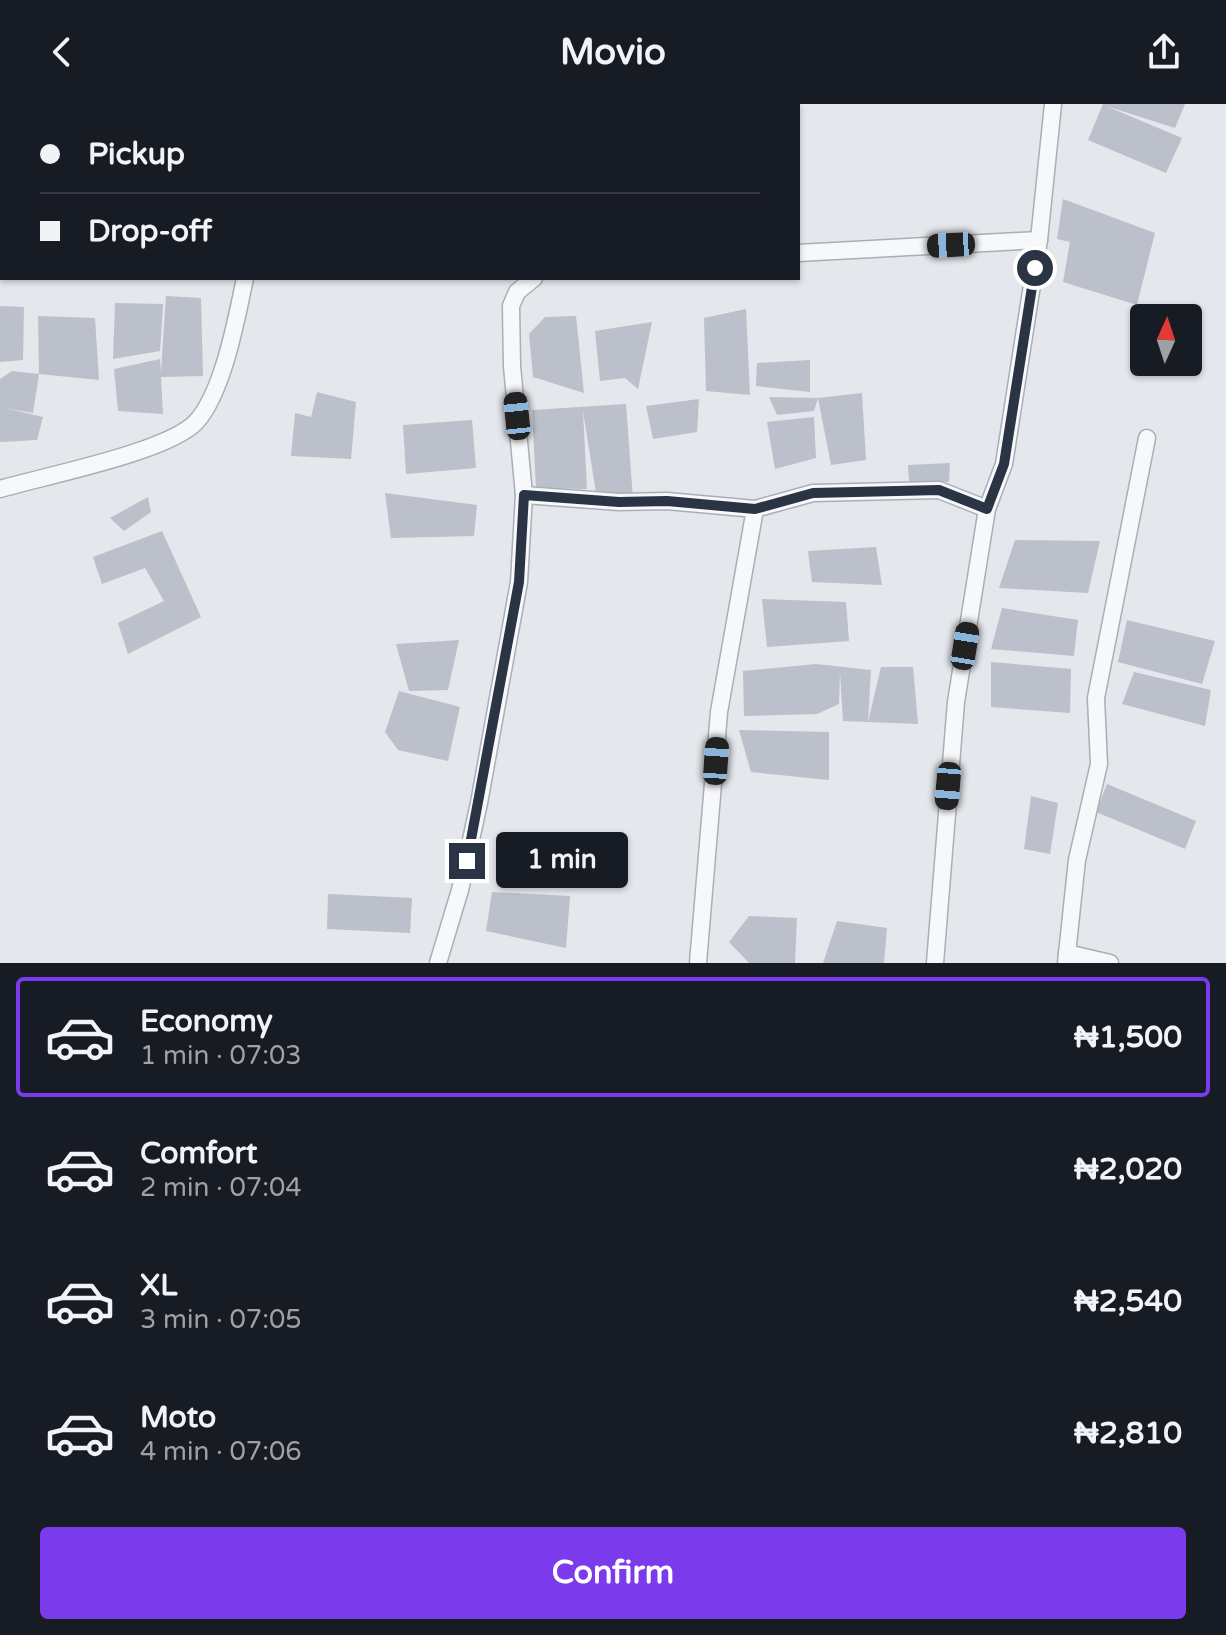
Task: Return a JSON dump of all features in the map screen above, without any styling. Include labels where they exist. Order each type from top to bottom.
[{"type":"street","points":[[935,963],[956,702],[987,509],[1004,464],[1039,240],[1053,104]]},
{"type":"street","points":[[800,253],[1039,240]]},
{"type":"street","points":[[0,489],[169,441],[196,422],[211,396],[238,315],[245,280]]},
{"type":"street","points":[[438,963],[460,890],[479,803],[519,582],[524,495],[512,366],[511,306],[517,292],[532,280]]},
{"type":"street","points":[[1110,963],[1066,958],[1077,860],[1099,764],[1096,698],[1147,438]]},
{"type":"street","points":[[524,495],[619,502],[667,501],[755,509],[813,493],[939,490],[987,509]]},
{"type":"street","points":[[698,963],[719,712],[755,509]]},
{"type":"building","points":[[1103,104],[1185,104],[1175,128],[1106,106],[1182,138],[1166,173],[1088,140]]},
{"type":"building","points":[[1063,199],[1155,233],[1137,304],[1063,282],[1070,242],[1057,239]]},
{"type":"building","points":[[166,296],[201,298],[203,376],[161,377],[163,414],[118,411],[114,369],[160,359],[161,372]]},
{"type":"building","points":[[115,303],[163,304],[160,351],[113,359]]},
{"type":"building","points":[[0,306],[24,307],[23,360],[0,362]]},
{"type":"building","points":[[746,309],[750,395],[706,391],[704,318]]},
{"type":"building","points":[[38,316],[95,318],[99,380],[39,374]]},
{"type":"building","points":[[576,316],[584,393],[533,377],[529,334],[545,317]]},
{"type":"building","points":[[652,322],[638,389],[625,378],[600,381],[595,331]]},
{"type":"building","points":[[810,360],[810,392],[756,386],[757,363]]},
{"type":"building","points":[[12,371],[39,374],[33,413],[5,408],[43,417],[37,440],[0,442],[0,379]]},
{"type":"building","points":[[317,392],[356,402],[351,459],[291,456],[295,413],[311,417]]},
{"type":"building","points":[[862,393],[866,460],[831,465],[818,398]]},
{"type":"building","points":[[769,397],[818,398],[814,411],[777,415]]},
{"type":"building","points":[[699,399],[697,432],[653,439],[646,406]]},
{"type":"building","points":[[626,404],[633,499],[596,493],[583,411],[587,489],[536,488],[532,410]]},
{"type":"building","points":[[814,417],[816,458],[775,469],[767,422]]},
{"type":"building","points":[[472,420],[476,468],[406,474],[403,425]]},
{"type":"building","points":[[950,463],[949,482],[909,481],[908,465]]},
{"type":"building","points":[[385,493],[477,505],[474,536],[391,538]]},
{"type":"building","points":[[148,497],[151,512],[124,531],[110,518]]},
{"type":"building","points":[[162,531],[201,617],[128,654],[118,623],[164,601],[145,568],[102,584],[93,557]]},
{"type":"building","points":[[1015,540],[1100,541],[1088,593],[999,588]]},
{"type":"building","points":[[876,547],[882,585],[812,582],[808,551]]},
{"type":"building","points":[[762,599],[846,602],[849,641],[767,647]]},
{"type":"building","points":[[1002,608],[1078,620],[1074,656],[991,649]]},
{"type":"building","points":[[1127,620],[1215,641],[1202,684],[1118,662]]},
{"type":"building","points":[[459,640],[448,690],[409,691],[396,644]]},
{"type":"building","points":[[991,662],[1071,669],[1070,713],[991,707]]},
{"type":"building","points":[[816,664],[871,670],[868,722],[843,721],[840,673],[839,704],[817,714],[744,716],[743,671]]},
{"type":"building","points":[[881,667],[913,667],[918,724],[868,722]]},
{"type":"building","points":[[1134,672],[1211,690],[1205,726],[1122,704]]},
{"type":"building","points":[[399,691],[460,707],[448,761],[398,750],[385,732]]},
{"type":"building","points":[[739,730],[829,732],[829,780],[751,772]]},
{"type":"building","points":[[1107,784],[1196,821],[1185,849],[1096,812]]},
{"type":"building","points":[[1031,796],[1058,803],[1050,854],[1024,849]]},
{"type":"building","points":[[492,892],[570,896],[566,948],[486,931]]},
{"type":"building","points":[[328,894],[412,898],[410,933],[327,929]]},
{"type":"building","points":[[749,916],[797,918],[795,963],[749,963],[729,942]]},
{"type":"building","points":[[837,921],[887,928],[884,963],[823,963]]},
{"type":"route","points":[[467,861],[519,582],[524,495],[619,502],[667,501],[755,509],[782,499],[813,493],[939,490],[987,509],[1004,464],[1035,268]]}]
